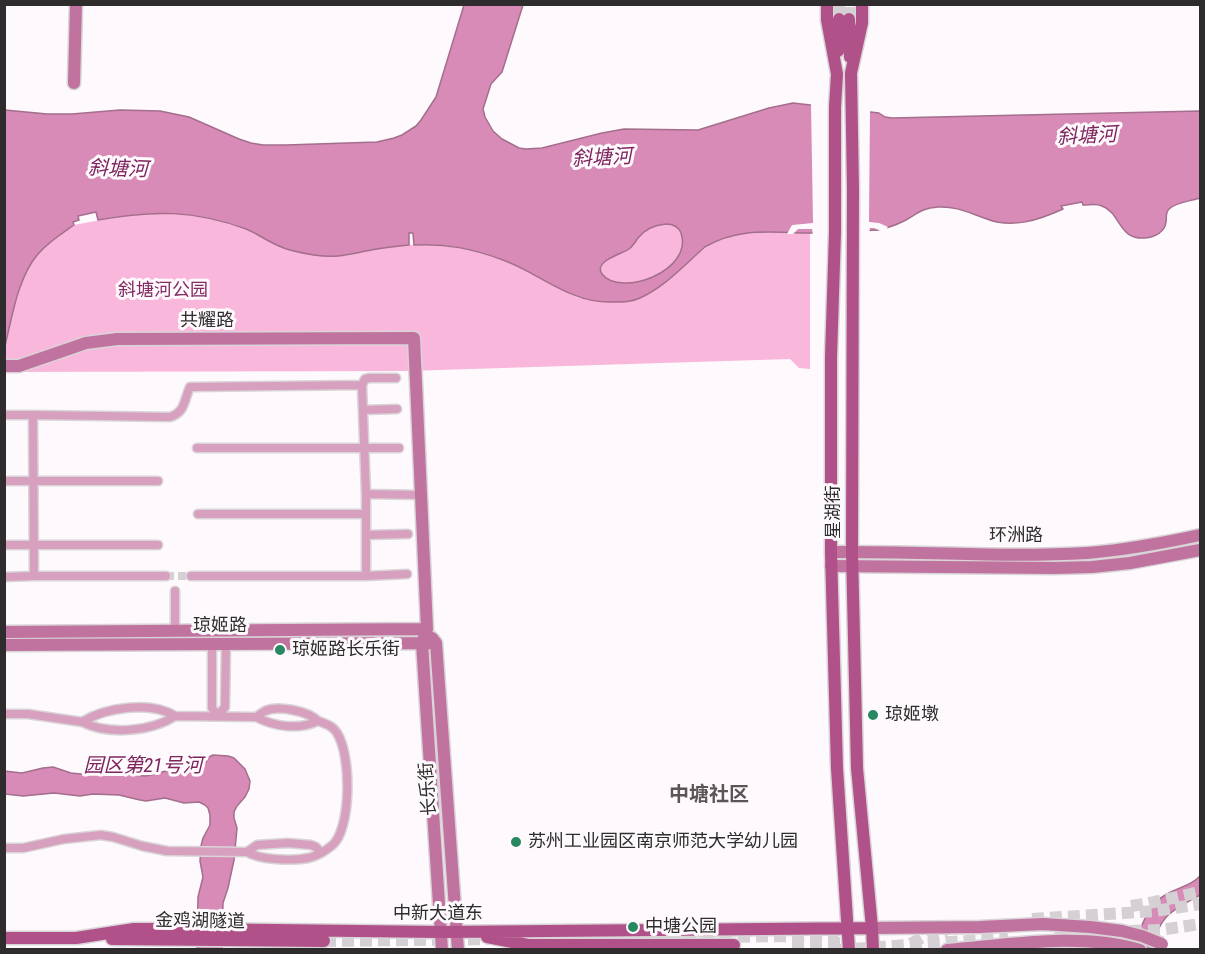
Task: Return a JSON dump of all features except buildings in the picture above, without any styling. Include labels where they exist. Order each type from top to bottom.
[{"type":"main road","name":"星湖街","points":[[827,4],[827,20],[837,74]]},
{"type":"main road","name":"星湖街","points":[[851,73],[862,24],[862,4]]},
{"type":"main road","name":"星湖街","points":[[849,950],[837,768],[831,566],[835,107],[844,19],[851,73],[852,109],[852,566],[856,768],[873,950]]},
{"type":"main road","name":"中新大道东","points":[[4,938],[76,938],[134,929],[458,932],[872,928]]},
{"type":"main road","points":[[458,932],[528,945],[734,945]]},
{"type":"main road","name":"金鸡湖隧道","points":[[76,938],[324,941]]},
{"type":"street","points":[[74,82],[76,4]]},
{"type":"street","name":"共耀路","points":[[4,366],[19,366],[86,343],[117,339],[414,338]]},
{"type":"street","name":"长乐街","points":[[414,338],[427,629],[422,643],[442,950]]},
{"type":"street","points":[[366,576],[362,385],[365,379],[369,378],[396,378]]},
{"type":"street","points":[[4,415],[165,417],[177,415],[182,409],[190,387],[362,385]]},
{"type":"street","points":[[363,410],[397,410]]},
{"type":"street","points":[[33,415],[34,576]]},
{"type":"street","points":[[197,448],[399,448]]},
{"type":"street","points":[[4,481],[158,481]]},
{"type":"street","points":[[366,494],[421,495]]},
{"type":"street","points":[[198,514],[366,514]]},
{"type":"street","points":[[366,535],[408,534]]},
{"type":"street","name":"环洲路","points":[[831,552],[1067,554],[1125,548],[1200,536]]},
{"type":"street","points":[[4,545],[158,545]]},
{"type":"street","name":"环洲路","points":[[831,566],[1092,567],[1200,550]]},
{"type":"street","points":[[191,576],[407,574]]},
{"type":"street","points":[[4,577],[166,576]]},
{"type":"street","points":[[175,591],[175,631]]},
{"type":"street","name":"长乐街","points":[[427,629],[436,643],[458,950]]},
{"type":"street","name":"琼姬路","points":[[4,632],[427,629]]},
{"type":"street","name":"琼姬路","points":[[4,645],[436,643]]},
{"type":"street","points":[[212,644],[212,708],[218,716]]},
{"type":"street","points":[[218,716],[225,707],[226,644]]},
{"type":"street","points":[[82,722],[92,716],[122,709],[155,708],[165,710],[175,716],[256,717],[266,723],[288,727],[310,724],[318,720]]},
{"type":"street","points":[[4,848],[23,848],[64,839],[100,835],[167,851],[243,852],[292,859],[305,859],[321,853],[336,841],[344,821],[348,797],[344,751],[339,736],[328,724],[305,713],[283,709],[264,711],[256,717]]},
{"type":"street","points":[[4,714],[28,714],[82,722],[94,728],[123,729],[154,725],[175,716]]},
{"type":"street","points":[[243,852],[257,845],[288,843],[311,845],[321,853]]},
{"type":"street","points":[[872,928],[1043,924],[1090,927],[1142,936],[1167,947]]},
{"type":"street","points":[[947,950],[1039,942],[1090,941],[1140,950]]},
{"type":"green space","name":"斜塘河公园","points":[[167,212],[221,221],[247,230],[286,249],[323,256],[345,256],[409,245],[431,244],[461,247],[506,261],[576,297],[608,302],[639,299],[674,274],[667,269],[642,280],[624,283],[615,282],[601,272],[607,260],[628,249],[644,232],[655,226],[672,225],[680,232],[681,250],[670,267],[694,256],[713,243],[740,233],[810,232],[810,369],[799,368],[790,359],[407,371],[5,372],[5,301],[16,302],[24,275],[36,256],[74,225],[127,215]]},
{"type":"water","name":"斜塘河","points":[[464,5],[523,5],[502,72],[491,84],[483,109],[493,131],[519,148],[542,148],[624,129],[698,130],[793,103],[879,113],[892,118],[1200,111],[1200,198],[1180,203],[1169,209],[1162,231],[1145,238],[1130,235],[1108,209],[1097,205],[1083,205],[1082,202],[1061,206],[1063,209],[1045,217],[1016,223],[996,222],[957,209],[938,207],[923,210],[901,222],[878,230],[741,234],[705,247],[666,282],[640,298],[617,302],[583,298],[517,266],[481,253],[448,246],[414,245],[413,233],[409,233],[409,245],[346,255],[323,256],[287,249],[246,229],[209,218],[155,213],[98,220],[96,212],[78,216],[79,220],[73,222],[74,225],[55,238],[31,263],[17,298],[5,346],[5,110],[47,114],[120,110],[160,111],[189,117],[251,143],[286,145],[377,142],[394,138],[416,126],[436,97]],"holes":[[[669,224],[680,231],[682,247],[677,259],[666,269],[638,282],[611,281],[602,274],[601,265],[629,249],[644,232],[654,226]]]},
{"type":"water","points":[[213,755],[234,758],[245,769],[250,781],[245,797],[234,812],[237,828],[234,860],[223,903],[222,949],[197,949],[198,897],[203,877],[200,861],[201,846],[210,825],[210,815],[205,805],[199,802],[184,803],[165,798],[146,801],[119,795],[80,796],[54,793],[23,796],[5,794],[4,771],[22,773],[53,767],[81,774],[104,769],[120,774],[146,776],[176,770],[196,772],[201,770],[209,757]]},
{"type":"water","points":[[1200,876],[1200,895],[1168,915],[1159,928],[1151,949],[1132,950],[1145,918],[1154,904],[1160,898]]},
{"type":"pier","points":[[811,104],[870,108],[869,222],[888,227],[884,232],[870,228],[869,234],[813,235],[812,229],[798,229],[793,234],[787,234],[792,225],[813,223]]},
{"type":"tunnel","points":[[839,4],[839,19]]},
{"type":"tunnel","points":[[849,4],[849,19]]},
{"type":"tunnel","points":[[166,576],[191,576]]},
{"type":"tunnel","points":[[1131,906],[1200,892]]},
{"type":"tunnel","points":[[1032,919],[1155,911],[1200,904]]},
{"type":"tunnel","points":[[1130,931],[1160,930],[1200,924]]},
{"type":"tunnel","points":[[911,944],[928,934],[947,931]]},
{"type":"tunnel","points":[[522,939],[801,936],[838,933]]},
{"type":"tunnel","points":[[1055,936],[1110,933]]},
{"type":"tunnel","points":[[838,950],[1008,938]]},
{"type":"tunnel","points":[[324,941],[496,939]]},
{"type":"tunnel","points":[[792,944],[846,943]]},
{"type":"place","name":"琼姬路长乐街","points":[[280,650]]},
{"type":"place","name":"琼姬墩","points":[[873,715]]},
{"type":"place","name":"苏州工业园区南京师范大学幼儿园","points":[[516,842]]},
{"type":"place","name":"中塘公园","points":[[633,927]]},
{"type":"district","name":"中塘社区","points":[[709,796]]},
{"type":"water label","name":"园区第21号河","points":[[143,767]]}]
